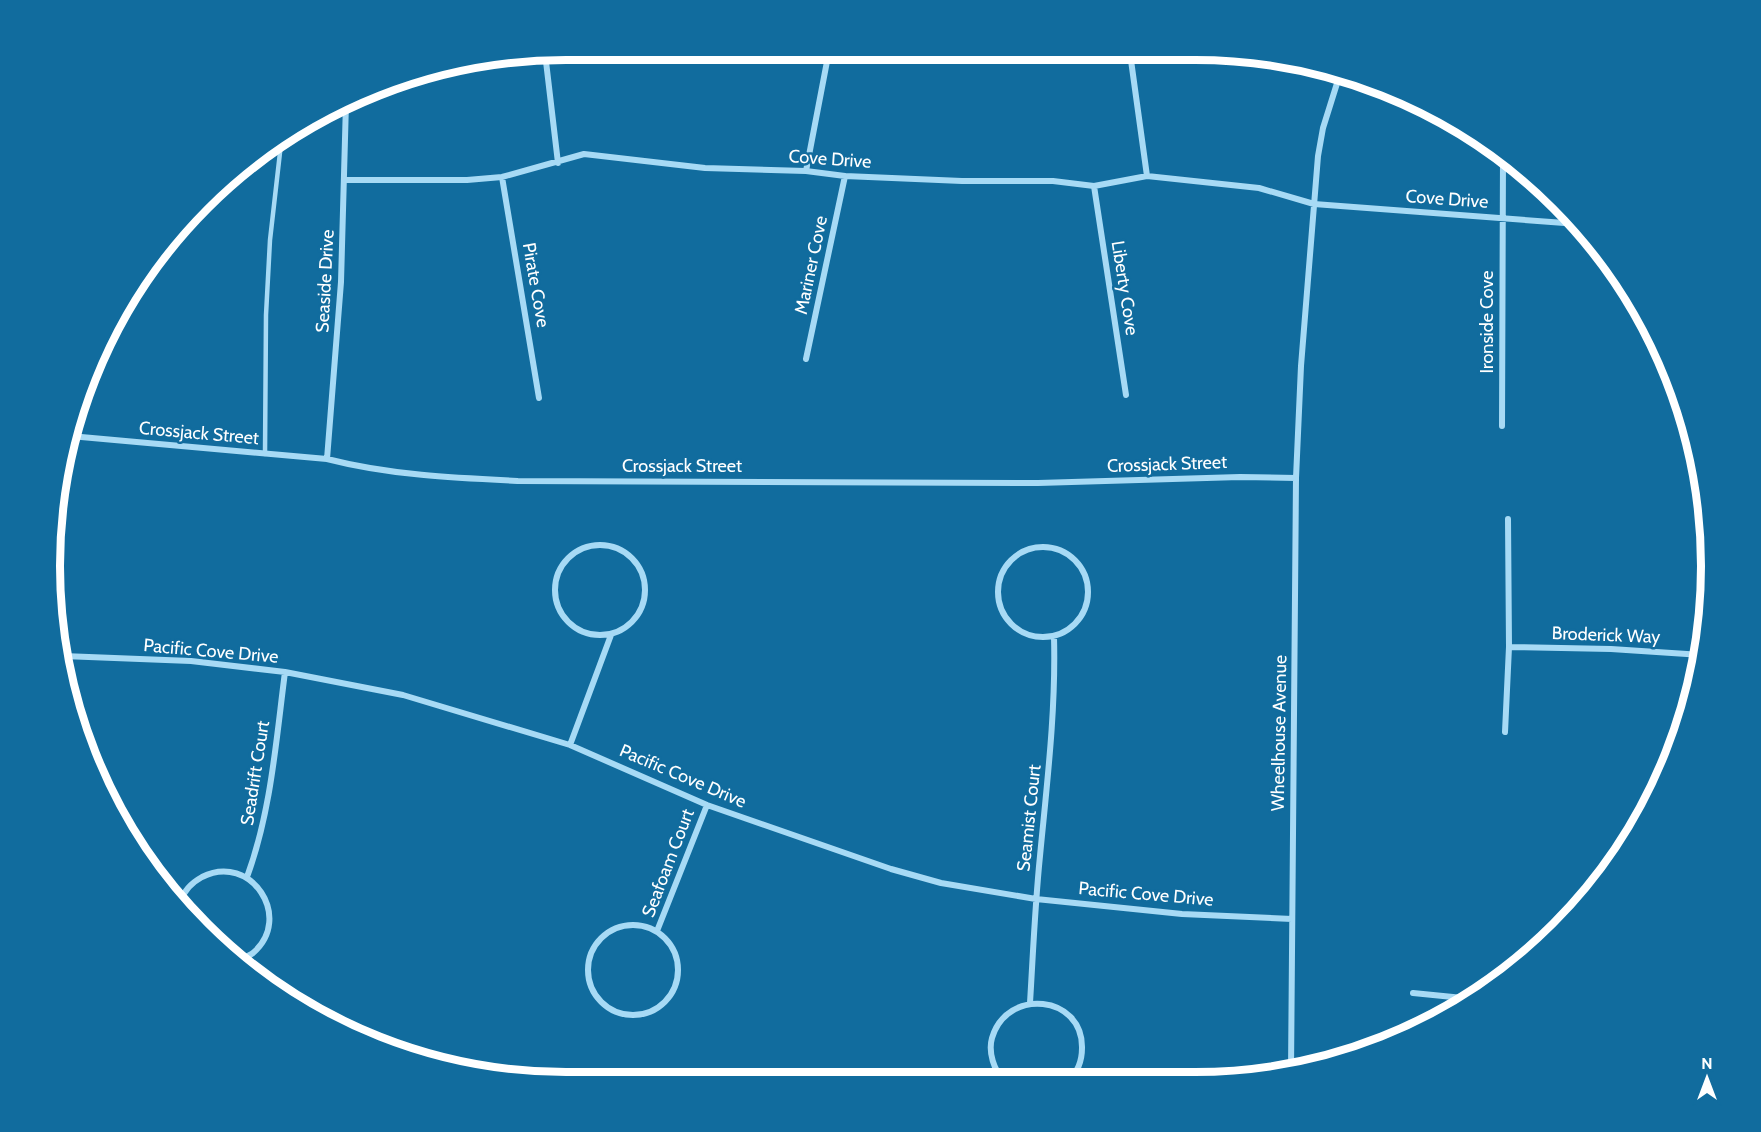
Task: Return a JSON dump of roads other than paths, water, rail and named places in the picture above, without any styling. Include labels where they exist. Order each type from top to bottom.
[{"type":"street","points":[[806,171],[827,60]]},
{"type":"street","points":[[1131,60],[1147,176]]},
{"type":"street","points":[[546,61],[558,163]]},
{"type":"street","points":[[1314,204],[1323,128],[1338,81]]},
{"type":"street","name":"Seaside Drive","points":[[327,459],[341,282],[346,110]]},
{"type":"street","name":"Cove Drive","points":[[345,180],[467,180],[502,177],[584,154],[705,168],[806,171],[845,176],[963,181],[1053,182],[1095,186],[1147,176],[1259,188],[1314,204],[1567,223]]},
{"type":"street","name":"Ironside Cove","points":[[1502,426],[1503,165]]},
{"type":"street","name":"Mariner Cove","points":[[806,359],[845,176]]},
{"type":"street","name":"Pirate Cove","points":[[502,177],[539,398]]},
{"type":"street","name":"Liberty Cove","points":[[1095,186],[1126,395]]},
{"type":"street","name":"Wheelhouse Avenue","points":[[1291,1063],[1296,478],[1314,204]]},
{"type":"street","name":"Crossjack Street","points":[[77,436],[327,459],[356,467],[440,477],[518,481],[1038,483],[1240,477],[1296,478]]},
{"type":"street","points":[[1505,732],[1509,647],[1508,519]]},
{"type":"street","points":[[570,745],[611,635],[627,628],[640,614],[646,596],[644,578],[634,559],[618,548],[591,546],[573,553],[561,568],[555,587],[557,605],[567,621],[581,632],[598,636],[611,635]]},
{"type":"street","points":[[1046,547],[1064,552],[1078,564],[1087,580],[1088,600],[1082,616],[1070,629],[1054,637],[1040,638],[1022,633],[1008,622],[999,605],[997,586],[1004,568],[1016,555],[1032,548],[1046,547]]},
{"type":"street","name":"Seamist Court","points":[[1030,1003],[1036,899],[1050,755],[1055,672],[1054,637]]},
{"type":"street","name":"Broderick Way","points":[[1509,647],[1611,649],[1693,654]]},
{"type":"street","name":"Pacific Cove Drive","points":[[68,656],[191,662],[285,672],[403,695],[570,745],[707,806],[891,870],[941,883],[1036,899],[1182,914],[1292,919]]},
{"type":"street","name":"Seadrift Court","points":[[247,877],[263,825],[285,672]]},
{"type":"street","name":"Seafoam Court","points":[[657,931],[707,806]]},
{"type":"street","points":[[183,896],[195,881],[212,873],[230,872],[247,877],[256,884],[267,901],[270,920],[265,938],[254,952],[246,957]]},
{"type":"street","name":"Seafoam Court","points":[[638,924],[657,931],[666,938],[676,954],[678,971],[675,989],[663,1005],[647,1014],[632,1016],[614,1012],[598,1001],[591,989],[586,970],[590,951],[601,937],[618,926],[638,924]]},
{"type":"street","points":[[1413,993],[1459,998]]},
{"type":"street","points":[[998,1072],[992,1060],[991,1041],[998,1023],[1012,1009],[1030,1003],[1045,1003],[1063,1010],[1075,1023],[1082,1040],[1082,1059],[1076,1072]]},
{"type":"lane","points":[[265,453],[266,315],[270,240],[280,148]]}]
